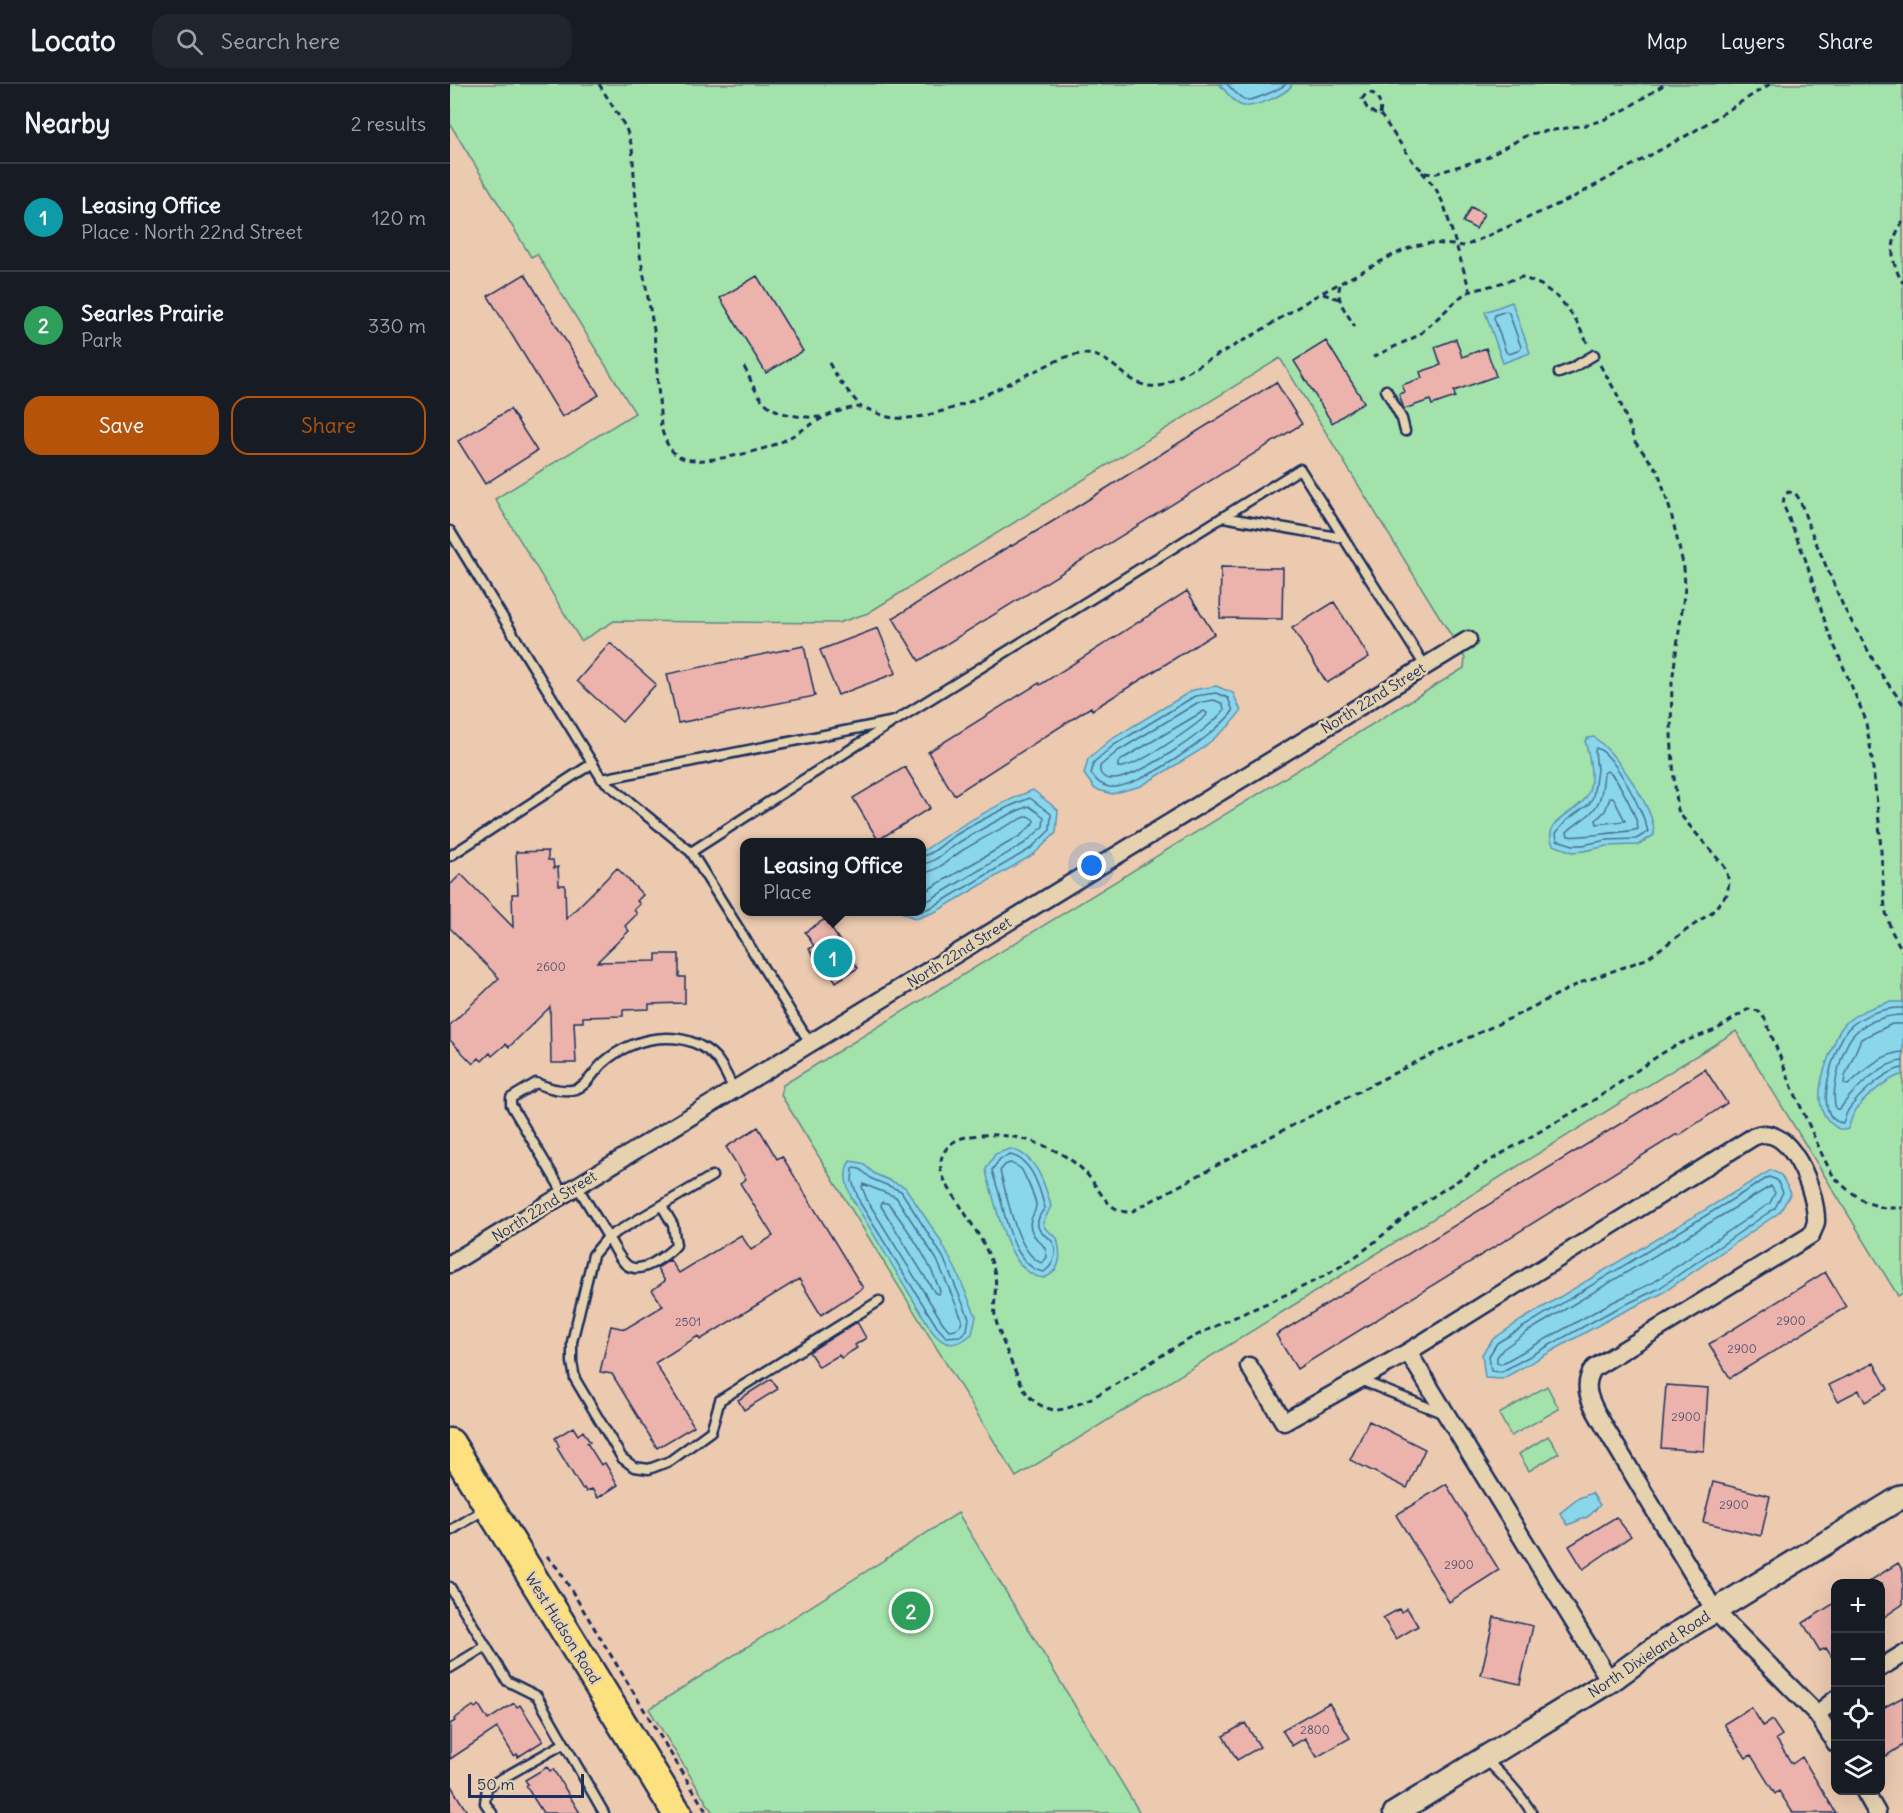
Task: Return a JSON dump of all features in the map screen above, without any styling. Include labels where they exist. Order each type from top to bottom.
[{"type":"highway","name":"West Hudson Road","points":[[450,1443],[677,1813]]},
{"type":"street","name":"North 22nd Street","points":[[450,1264],[1467,640]]},
{"type":"street","points":[[1250,1366],[1284,1422],[1408,1352],[1753,1137],[1762,1132],[1772,1134],[1786,1142],[1798,1161],[1809,1186],[1815,1208],[1816,1224],[1811,1235],[1593,1368],[1587,1383],[1589,1398],[1604,1426],[1715,1611],[1817,1714],[1834,1741]]},
{"type":"street","points":[[1408,1352],[1610,1682]]},
{"type":"street","name":"North Dixieland Road","points":[[1395,1813],[1610,1682],[1665,1641],[1903,1496]]},
{"type":"street","points":[[1885,1665],[1903,1654]]},
{"type":"street","points":[[1817,1714],[1831,1703]]},
{"type":"street","points":[[1866,1795],[1877,1813]]},
{"type":"lane","points":[[1559,373],[1594,355]]},
{"type":"lane","points":[[1386,390],[1402,419],[1405,431]]},
{"type":"lane","points":[[691,852],[1300,469],[1425,666]]},
{"type":"lane","points":[[1223,517],[1344,538]]},
{"type":"lane","points":[[450,531],[602,779],[691,852],[810,1043]]},
{"type":"lane","points":[[602,779],[896,721]]},
{"type":"lane","points":[[450,856],[593,763]]},
{"type":"lane","points":[[662,1206],[673,1225],[676,1245],[670,1253],[641,1269],[629,1267],[570,1190],[511,1105],[511,1098],[536,1083],[562,1090],[578,1089],[602,1064],[624,1047],[647,1040],[668,1038],[698,1043],[717,1059],[734,1090]]},
{"type":"lane","points":[[712,1176],[608,1237],[593,1255],[573,1342],[574,1379],[622,1458],[634,1467],[649,1469],[670,1461],[711,1431],[720,1400],[879,1301]]},
{"type":"lane","points":[[1359,1380],[1446,1414]]},
{"type":"lane","points":[[450,1531],[489,1506]]},
{"type":"lane","points":[[450,1587],[507,1681],[537,1696],[604,1813]]},
{"type":"lane","points":[[450,1668],[486,1646]]},
{"type":"lane","points":[[492,1813],[485,1803],[487,1787],[563,1744]]},
{"type":"lane","points":[[1484,1758],[1522,1797],[1532,1813]]},
{"type":"path","points":[[599,84],[626,128],[631,141],[640,255],[654,330],[659,412],[664,437],[674,453],[683,459],[692,460],[743,454],[782,442],[826,417],[861,407]]},
{"type":"path","points":[[1419,169],[1429,174],[1436,173],[1486,158],[1529,134],[1603,120],[1665,84]]},
{"type":"path","points":[[829,363],[838,380],[861,407],[873,413],[894,418],[935,413],[966,404],[1048,364],[1084,354],[1105,360],[1143,386],[1164,385],[1321,294],[1394,255],[1414,246],[1432,243],[1465,246],[1585,192],[1693,132],[1770,84]]},
{"type":"path","points":[[1380,114],[1375,114],[1365,105],[1362,99],[1366,94],[1372,93],[1377,96],[1381,107],[1380,114],[1419,169],[1435,187],[1448,215],[1470,291]]},
{"type":"path","points":[[1435,187],[1436,173]]},
{"type":"path","points":[[1903,221],[1897,233],[1892,255],[1895,268],[1903,283]]},
{"type":"path","points":[[1373,357],[1419,335],[1462,295],[1519,277],[1529,278],[1548,289],[1563,302],[1575,319],[1617,394],[1635,442],[1658,471],[1681,554],[1685,588],[1673,664],[1671,698],[1674,785],[1678,810],[1684,822],[1726,870],[1729,882],[1724,899],[1712,912],[1646,959],[1580,982],[1511,1018],[1416,1062],[1262,1141],[1131,1212],[1122,1212],[1114,1208],[1083,1170],[1062,1155],[1042,1146],[1019,1139],[995,1136],[966,1137],[954,1141],[943,1155],[941,1170],[947,1185],[994,1268],[995,1313],[999,1331],[1025,1391],[1035,1401],[1055,1410],[1088,1399],[1186,1341],[1330,1273],[1354,1258],[1421,1205],[1452,1184],[1598,1098],[1667,1050],[1683,1041],[1713,1031],[1749,1009],[1758,1011],[1765,1019],[1810,1130],[1834,1177],[1847,1190],[1865,1202],[1884,1208],[1903,1208]]},
{"type":"path","points":[[1340,284],[1339,299],[1355,327]]},
{"type":"path","points":[[1321,294],[1339,299]]},
{"type":"path","points":[[744,367],[761,399],[772,408],[796,416],[826,417]]},
{"type":"path","points":[[1903,704],[1883,677],[1844,608],[1800,500],[1795,493],[1788,492],[1783,500],[1785,509],[1805,558],[1827,628],[1865,718],[1879,822],[1885,909],[1891,930],[1903,952]]},
{"type":"path","points":[[547,1556],[559,1570],[707,1813]]},
{"type":"green space","points":[[450,84],[1903,84],[1903,1293],[1898,1296],[1736,1031],[1016,1477],[781,1095],[783,1085],[1464,668],[1465,658],[1280,358],[868,613],[838,623],[614,621],[581,641],[495,499],[635,413],[537,254],[531,257],[450,124]]},
{"type":"green space","points":[[1547,1386],[1559,1409],[1511,1436],[1499,1414]]},
{"type":"green space","points":[[1548,1436],[1559,1453],[1529,1471],[1519,1454]]},
{"type":"green space","points":[[958,1513],[1140,1813],[713,1813],[649,1709]]},
{"type":"water","points":[[1219,84],[1292,84],[1277,96],[1245,106],[1234,101]]},
{"type":"water","points":[[1512,302],[1530,353],[1503,363],[1485,312]]},
{"type":"water","points":[[1216,686],[1233,693],[1241,711],[1229,726],[1199,751],[1141,786],[1112,794],[1095,789],[1084,774],[1088,759],[1110,740],[1193,690]]},
{"type":"water","points":[[1594,737],[1613,755],[1633,782],[1648,811],[1654,835],[1638,845],[1607,846],[1573,852],[1553,845],[1552,830],[1560,819],[1579,805],[1588,794],[1591,771],[1585,741]]},
{"type":"water","points":[[1033,790],[1058,810],[1056,833],[1034,854],[926,915],[926,849],[1003,803]]},
{"type":"water","points":[[1889,1002],[1903,1002],[1903,1074],[1890,1080],[1868,1096],[1853,1115],[1848,1129],[1840,1129],[1825,1116],[1821,1107],[1820,1086],[1829,1055],[1839,1032],[1848,1021],[1864,1011]]},
{"type":"water","points":[[1010,1149],[1019,1152],[1033,1163],[1046,1189],[1051,1206],[1043,1223],[1045,1228],[1057,1238],[1060,1256],[1055,1271],[1044,1278],[1031,1274],[1020,1265],[1012,1252],[999,1220],[987,1176],[986,1169],[995,1154]]},
{"type":"water","points":[[850,1161],[862,1163],[875,1174],[905,1187],[939,1238],[956,1270],[976,1316],[972,1334],[951,1344],[941,1340],[932,1331],[851,1197],[846,1174]]},
{"type":"water","points":[[1771,1170],[1781,1175],[1791,1193],[1780,1212],[1661,1294],[1613,1317],[1502,1379],[1485,1378],[1482,1354],[1493,1339]]},
{"type":"water","points":[[1592,1493],[1600,1505],[1589,1516],[1568,1525],[1560,1513],[1579,1498]]},
{"type":"building","points":[[1471,207],[1484,214],[1476,229],[1463,222]]},
{"type":"building","points":[[525,274],[599,395],[562,417],[488,296]]},
{"type":"building","points":[[757,276],[803,351],[766,373],[720,298]]},
{"type":"building","points":[[1456,339],[1462,357],[1486,348],[1496,376],[1454,391],[1455,397],[1432,405],[1430,400],[1404,409],[1399,394],[1405,392],[1402,385],[1422,378],[1420,372],[1441,365],[1435,347]]},
{"type":"building","points":[[1326,341],[1364,402],[1332,423],[1294,361]]},
{"type":"building","points":[[1276,382],[1302,424],[919,661],[893,618]]},
{"type":"building","points":[[510,409],[537,451],[485,484],[458,441]]},
{"type":"building","points":[[1221,567],[1283,568],[1282,619],[1220,618]]},
{"type":"building","points":[[1187,591],[1214,634],[1092,710],[1091,707],[954,795],[928,752],[1039,683],[1040,685]]},
{"type":"building","points":[[1334,602],[1369,657],[1327,683],[1292,628]]},
{"type":"building","points":[[878,628],[896,673],[838,695],[820,650]]},
{"type":"building","points":[[610,643],[656,684],[622,722],[577,681]]},
{"type":"building","points":[[804,646],[815,696],[678,723],[667,674]]},
{"type":"building","points":[[905,767],[930,808],[881,838],[877,838],[853,798]]},
{"type":"building","points":[[548,851],[548,860],[553,860],[554,868],[558,867],[559,885],[565,885],[566,919],[617,868],[643,895],[637,901],[640,904],[634,910],[637,914],[625,926],[629,931],[597,962],[656,961],[656,954],[679,954],[679,977],[685,977],[685,1003],[649,1004],[649,1009],[623,1010],[623,1016],[583,1017],[583,1022],[574,1022],[576,1063],[551,1063],[550,1007],[509,1047],[506,1044],[492,1056],[490,1053],[482,1061],[479,1058],[473,1064],[450,1040],[450,1025],[499,978],[450,928],[450,885],[461,874],[513,927],[512,894],[518,894],[516,852]]},
{"type":"building","points":[[825,919],[858,968],[836,982],[827,968],[822,970],[809,949],[814,946],[805,932]]},
{"type":"building","points":[[1705,1069],[1727,1103],[1678,1136],[1677,1134],[1297,1369],[1276,1335],[1646,1108]]},
{"type":"building","points":[[758,1127],[777,1159],[782,1156],[863,1288],[821,1315],[799,1279],[700,1340],[698,1336],[655,1363],[694,1426],[657,1448],[612,1374],[600,1372],[611,1326],[625,1329],[663,1306],[652,1290],[665,1281],[657,1268],[670,1260],[679,1273],[741,1235],[751,1250],[773,1236],[740,1183],[746,1179],[726,1147]]},
{"type":"building","points":[[1825,1272],[1846,1307],[1730,1378],[1709,1344]]},
{"type":"building","points":[[857,1322],[866,1338],[855,1345],[857,1348],[841,1358],[839,1355],[819,1367],[809,1352]]},
{"type":"building","points":[[1874,1363],[1888,1389],[1865,1402],[1859,1390],[1838,1401],[1829,1385]]},
{"type":"building","points":[[771,1379],[778,1389],[744,1410],[738,1400]]},
{"type":"building","points":[[1666,1385],[1708,1388],[1704,1451],[1661,1448]]},
{"type":"building","points":[[1369,1421],[1425,1449],[1407,1488],[1350,1460]]},
{"type":"building","points":[[573,1427],[578,1435],[583,1431],[590,1442],[587,1443],[601,1465],[605,1463],[618,1485],[598,1498],[592,1489],[586,1492],[584,1488],[582,1489],[557,1448],[559,1446],[555,1438]]},
{"type":"building","points":[[1713,1482],[1770,1496],[1761,1536],[1703,1522]]},
{"type":"building","points":[[1446,1484],[1499,1570],[1449,1602],[1396,1515]]},
{"type":"building","points":[[1616,1517],[1631,1536],[1583,1569],[1569,1546]]},
{"type":"building","points":[[1898,1563],[1903,1571],[1903,1604],[1885,1616],[1885,1579],[1873,1579]]},
{"type":"building","points":[[1831,1605],[1831,1656],[1826,1648],[1820,1651],[1803,1623]]},
{"type":"building","points":[[1407,1608],[1418,1626],[1396,1639],[1383,1618],[1399,1609],[1401,1612]]},
{"type":"building","points":[[1494,1617],[1533,1626],[1520,1684],[1481,1675]]},
{"type":"building","points":[[1903,1697],[1903,1745],[1886,1756],[1885,1754],[1885,1707]]},
{"type":"building","points":[[514,1703],[517,1707],[520,1705],[543,1741],[518,1757],[517,1754],[514,1756],[497,1728],[450,1759],[450,1724],[455,1721],[454,1719],[473,1706],[475,1708],[479,1705],[488,1720]]},
{"type":"building","points":[[1329,1703],[1350,1738],[1317,1757],[1305,1738],[1292,1746],[1282,1730]]},
{"type":"building","points":[[1751,1707],[1763,1726],[1772,1720],[1782,1735],[1776,1739],[1792,1764],[1802,1757],[1836,1813],[1793,1813],[1779,1791],[1775,1794],[1751,1755],[1746,1758],[1724,1724]]},
{"type":"building","points":[[1245,1723],[1260,1747],[1237,1760],[1223,1736]]},
{"type":"building","points":[[547,1767],[550,1771],[553,1769],[580,1813],[543,1813],[526,1786],[528,1784],[525,1780]]},
{"type":"building","points":[[450,1784],[462,1804],[468,1813],[450,1813]]},
{"type":"place","name":"Leasing Office","points":[[833,958]]},
{"type":"place","name":"Searles Prairie","points":[[911,1611]]}]
